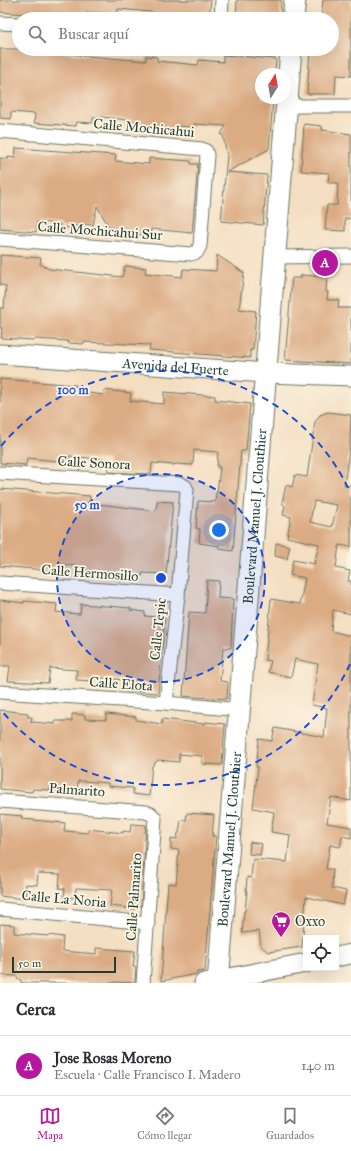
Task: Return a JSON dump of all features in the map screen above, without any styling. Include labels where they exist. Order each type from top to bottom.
[{"type":"main road","points":[[294,12],[295,0]]},
{"type":"main road","name":"Boulevard Manuel J. Clouthier","points":[[214,982],[240,710],[291,56]]},
{"type":"street","points":[[221,12],[222,0]]},
{"type":"street","points":[[0,23],[12,24]]},
{"type":"street","points":[[287,106],[351,106]]},
{"type":"street","name":"Calle Mochicahui","points":[[0,131],[202,149],[206,151],[200,246],[197,252]]},
{"type":"street","name":"Calle Mochicahui Sur","points":[[0,239],[191,254],[197,252]]},
{"type":"street","points":[[275,257],[351,256]]},
{"type":"street","name":"Avenida del Fuerte","points":[[0,354],[266,373],[351,376]]},
{"type":"street","name":"Calle Sonora","points":[[0,473],[180,484],[185,486]]},
{"type":"street","name":"Calle Tepic","points":[[166,703],[178,595],[187,490],[185,486]]},
{"type":"street","name":"Calle Hermosillo","points":[[0,583],[178,595]]},
{"type":"street","name":"Calle Elota","points":[[0,692],[166,703],[240,710]]},
{"type":"street","name":"Palmarito","points":[[0,801],[146,812],[152,814]]},
{"type":"street","name":"Calle Palmarito","points":[[143,983],[155,818],[152,814]]},
{"type":"street","name":"Calle La Noria","points":[[0,909],[148,923]]},
{"type":"street","points":[[339,956],[351,954]]},
{"type":"street","points":[[214,982],[303,964]]},
{"type":"building","points":[[0,0],[211,0],[210,12],[151,12],[118,9],[118,12],[0,12]]},
{"type":"building","points":[[237,0],[281,0],[280,12],[236,12]]},
{"type":"building","points":[[323,0],[351,0],[351,76],[336,75],[335,94],[307,94],[310,56],[339,56],[339,12],[322,12]]},
{"type":"building","points":[[0,49],[12,49],[12,56],[87,56],[146,61],[146,56],[157,57],[157,61],[198,65],[199,60],[223,62],[223,56],[276,59],[275,68],[255,68],[255,104],[273,104],[269,149],[227,172],[267,175],[263,225],[221,221],[227,155],[223,136],[221,134],[226,126],[194,124],[193,127],[176,126],[176,130],[168,130],[168,134],[151,132],[152,127],[136,126],[136,121],[102,117],[93,118],[93,123],[77,122],[76,126],[34,123],[35,114],[11,112],[11,119],[0,118]]},
{"type":"building","points":[[304,124],[322,126],[322,130],[351,134],[351,219],[345,218],[345,231],[325,230],[327,205],[337,205],[338,183],[328,183],[329,173],[301,171]]},
{"type":"building","points":[[16,148],[116,155],[115,161],[149,164],[149,158],[191,161],[191,164],[198,164],[192,233],[151,229],[150,236],[127,233],[126,237],[117,236],[112,232],[97,206],[93,225],[84,224],[84,226],[72,226],[71,228],[60,227],[60,224],[37,222],[36,232],[0,229],[0,158],[15,158]]},
{"type":"building","points":[[0,255],[41,258],[40,264],[49,269],[122,277],[125,266],[146,268],[145,273],[182,277],[183,269],[216,271],[217,255],[244,273],[239,309],[256,311],[253,350],[250,350],[250,358],[149,350],[150,345],[84,342],[83,344],[68,343],[68,341],[1,338],[2,328],[0,328],[0,308],[4,308],[6,286],[0,285]]},
{"type":"building","points":[[301,275],[327,277],[327,300],[339,300],[338,308],[351,308],[351,364],[285,360],[292,278],[301,278]]},
{"type":"building","points":[[0,379],[76,385],[76,391],[103,395],[104,390],[131,393],[130,401],[164,404],[164,392],[215,396],[215,400],[250,404],[246,451],[241,451],[233,551],[219,549],[219,546],[199,543],[200,529],[196,528],[198,501],[215,502],[220,467],[217,467],[218,452],[194,450],[193,465],[152,463],[151,474],[108,472],[109,460],[69,456],[68,462],[27,458],[26,465],[0,463]]},
{"type":"building","points":[[328,412],[351,415],[350,444],[344,485],[351,486],[351,547],[339,545],[336,568],[350,571],[348,581],[351,581],[351,614],[333,610],[331,631],[351,636],[351,801],[331,797],[327,823],[351,827],[351,838],[342,836],[340,847],[330,845],[326,869],[333,869],[332,888],[346,891],[343,905],[306,897],[302,947],[268,952],[261,946],[259,931],[242,933],[247,891],[247,877],[251,878],[253,859],[287,862],[290,835],[271,832],[274,812],[253,808],[258,767],[256,767],[259,739],[272,741],[275,728],[324,737],[327,708],[312,705],[318,664],[295,659],[291,677],[268,672],[271,661],[265,660],[271,599],[300,604],[305,578],[290,575],[293,560],[314,564],[319,544],[287,537],[291,517],[283,515],[285,506],[282,503],[286,485],[292,487],[295,475],[307,477],[315,422],[320,415]],"holes":[[[314,501],[337,505],[332,527],[310,522]]]},
{"type":"building","points":[[0,489],[90,496],[90,503],[156,511],[157,501],[173,502],[166,574],[143,573],[142,576],[132,575],[132,580],[116,579],[117,575],[84,570],[84,567],[60,564],[60,573],[0,566]]},
{"type":"building","points":[[276,543],[290,546],[287,559],[275,556]]},
{"type":"building","points":[[207,580],[219,581],[218,598],[233,599],[231,648],[223,648],[220,681],[228,682],[227,699],[183,696],[189,612],[205,613]]},
{"type":"building","points":[[0,600],[24,603],[24,601],[57,604],[56,612],[80,614],[81,604],[131,608],[130,610],[145,612],[145,616],[165,618],[158,693],[125,691],[125,680],[92,677],[92,681],[76,680],[77,670],[50,668],[48,683],[8,681],[10,666],[0,666]]},
{"type":"building","points":[[0,710],[28,713],[28,717],[32,717],[31,722],[55,724],[55,721],[72,721],[72,714],[85,715],[85,719],[106,720],[106,714],[136,717],[136,720],[162,724],[162,719],[205,724],[205,722],[225,724],[222,765],[202,764],[202,756],[179,754],[179,762],[158,760],[152,766],[149,796],[133,794],[133,788],[108,786],[108,783],[83,781],[78,781],[77,792],[50,789],[33,789],[32,792],[0,789]]},
{"type":"building","points":[[187,813],[214,815],[212,836],[216,836],[205,971],[161,981],[168,883],[176,884],[179,850],[171,849],[171,838],[177,839],[181,820],[186,820]]},
{"type":"building","points":[[0,814],[22,816],[22,819],[65,823],[64,831],[88,833],[88,829],[123,833],[123,831],[130,832],[131,824],[146,825],[141,906],[135,905],[135,909],[110,906],[112,890],[76,888],[75,898],[64,897],[65,889],[59,888],[60,874],[38,873],[37,885],[26,884],[25,899],[0,896]]},
{"type":"building","points":[[250,842],[262,844],[260,855],[249,854]]},
{"type":"building","points":[[0,924],[14,925],[14,933],[63,937],[62,951],[96,954],[96,948],[135,951],[133,967],[136,967],[135,983],[21,983],[21,980],[17,978],[17,976],[0,975]]},
{"type":"place","name":"Jose Rosas Moreno","points":[[325,263]]},
{"type":"place","name":"Oxxo","points":[[281,938]]}]
